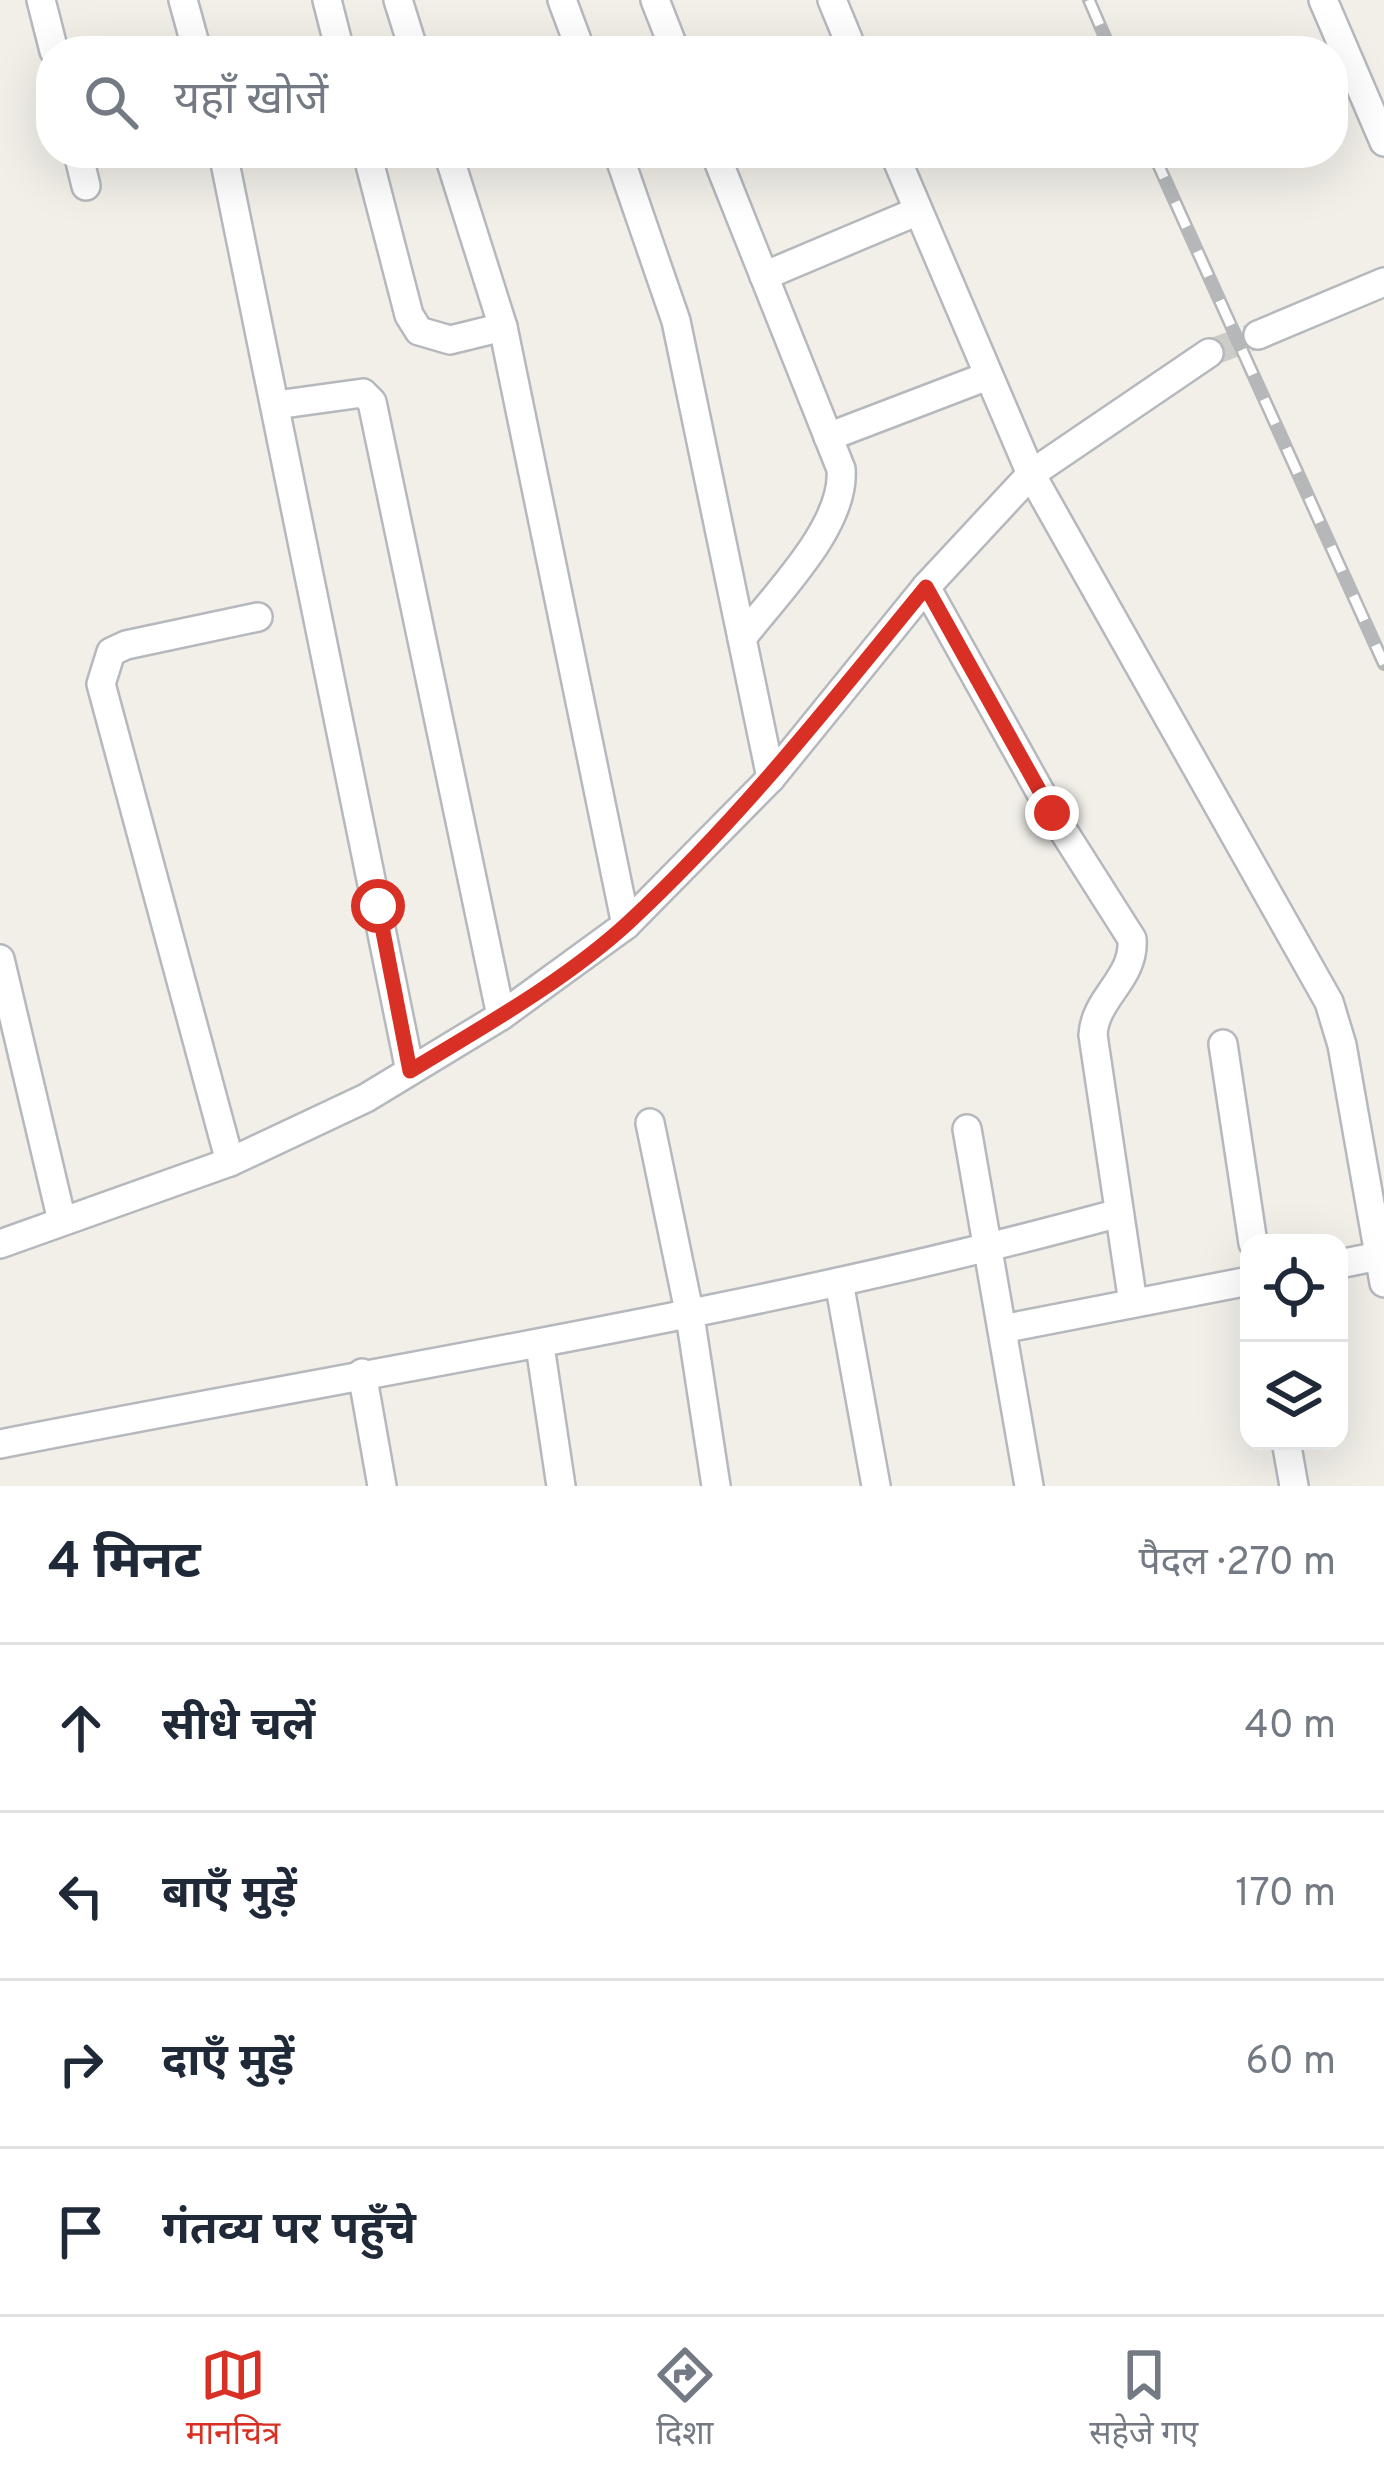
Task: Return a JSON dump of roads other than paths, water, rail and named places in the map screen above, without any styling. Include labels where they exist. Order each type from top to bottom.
[{"type":"street","points":[[41,0],[50,36]]},
{"type":"street","points":[[183,0],[193,36]]},
{"type":"street","points":[[327,0],[336,36]]},
{"type":"street","points":[[398,0],[409,36]]},
{"type":"street","points":[[562,0],[575,36]]},
{"type":"street","points":[[655,0],[669,36]]},
{"type":"street","points":[[832,0],[847,36]]},
{"type":"street","points":[[1323,0],[1338,36]]},
{"type":"street","points":[[1348,58],[1384,142]]},
{"type":"street","points":[[82,168],[86,186]]},
{"type":"street","points":[[226,168],[410,1071]]},
{"type":"street","points":[[371,168],[409,315],[419,331],[450,340],[503,327]]},
{"type":"street","points":[[453,168],[503,327],[626,925]]},
{"type":"street","points":[[623,168],[676,321],[771,778]]},
{"type":"street","points":[[721,168],[841,470],[839,506],[742,638]]},
{"type":"street","points":[[900,168],[1030,474],[1329,1002],[1342,1045],[1381,1270],[1348,1265]]},
{"type":"street","points":[[764,276],[917,211]]},
{"type":"street","points":[[1258,335],[1384,282]]},
{"type":"street","points":[[0,1244],[230,1162],[366,1098],[501,1016],[626,925],[771,778],[926,587],[1030,474],[1210,353]]},
{"type":"street","points":[[828,436],[985,377]]},
{"type":"street","points":[[276,406],[347,392],[363,392],[372,402],[501,1016]]},
{"type":"street","points":[[926,587],[1052,813],[1132,939],[1133,957],[1094,1015],[1093,1035],[1132,1304]]},
{"type":"street","points":[[230,1162],[101,684],[111,652],[126,645],[258,617]]},
{"type":"street","points":[[0,959],[62,1221]]},
{"type":"street","points":[[1223,1044],[1252,1234]]},
{"type":"street","points":[[650,1124],[690,1316],[716,1486]]},
{"type":"street","points":[[967,1129],[1029,1486]]},
{"type":"street","points":[[0,1444],[362,1373],[540,1346],[690,1316],[988,1249],[1119,1213]]},
{"type":"street","points":[[839,1282],[876,1486]]},
{"type":"street","points":[[1002,1329],[1240,1283]]},
{"type":"street","points":[[540,1346],[561,1486]]},
{"type":"street","points":[[362,1373],[382,1486]]},
{"type":"street","points":[[1288,1450],[1294,1486]]},
{"type":"tunnel","points":[[1209,353],[1258,335]]},
{"type":"railway","points":[[1089,0],[1105,36]]},
{"type":"railway","points":[[1160,168],[1384,664]]}]
